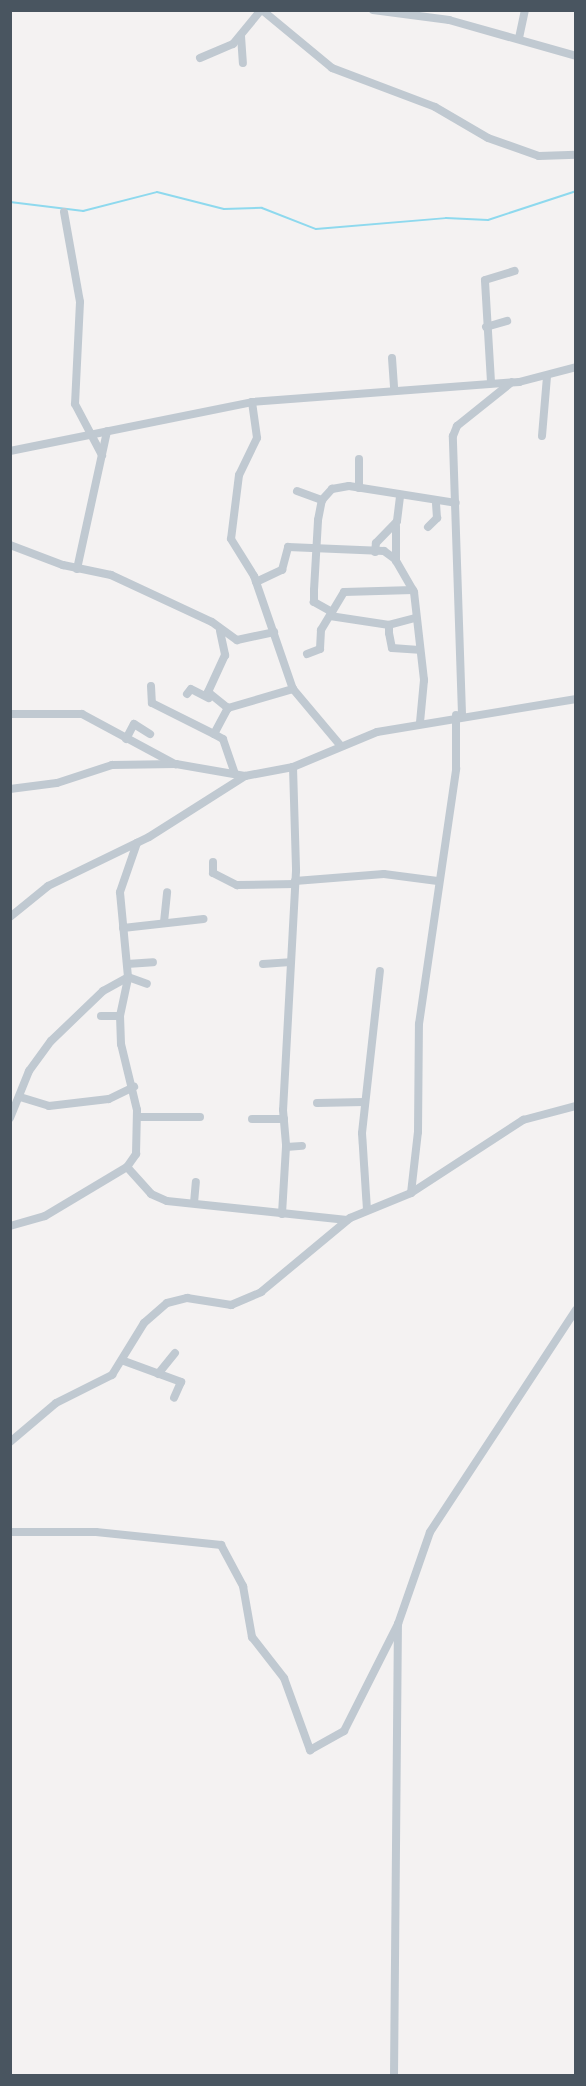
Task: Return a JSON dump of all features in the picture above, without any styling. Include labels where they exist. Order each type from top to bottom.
[{"type":"street","points":[[200,58],[221,52],[241,36],[262,10],[333,68],[435,107],[488,138],[539,156],[576,155]]},
{"type":"street","points":[[373,10],[449,20],[576,56]]},
{"type":"street","points":[[519,38],[525,10]]},
{"type":"street","points":[[241,36],[243,63]]},
{"type":"street","points":[[64,212],[80,302],[75,404],[87,435],[102,455]]},
{"type":"street","points":[[490,382],[485,280],[515,271]]},
{"type":"street","points":[[486,327],[507,321]]},
{"type":"street","points":[[392,358],[394,389]]},
{"type":"street","points":[[10,451],[252,402],[394,389],[512,382],[547,376],[576,367]]},
{"type":"street","points":[[542,436],[547,376]]},
{"type":"street","points":[[411,1193],[418,1132],[419,1024],[456,769],[459,715],[457,426],[512,382]]},
{"type":"street","points":[[252,402],[257,438],[239,475],[231,525],[234,547],[256,582],[292,689],[340,745]]},
{"type":"street","points":[[77,569],[107,431]]},
{"type":"street","points":[[359,459],[359,488]]},
{"type":"street","points":[[416,618],[389,625],[331,614],[314,602],[316,548],[322,500],[332,489],[359,488],[436,504],[456,503]]},
{"type":"street","points":[[297,491],[322,500]]},
{"type":"street","points":[[400,496],[396,561],[413,590],[419,650],[420,722]]},
{"type":"street","points":[[428,527],[437,518],[436,504]]},
{"type":"street","points":[[375,552],[376,543],[397,521]]},
{"type":"street","points":[[10,545],[77,569],[111,575],[212,622],[220,631],[237,640],[274,632]]},
{"type":"street","points":[[256,582],[282,570],[288,547],[375,552],[396,561]]},
{"type":"street","points":[[307,654],[320,649],[331,614],[344,592],[413,590]]},
{"type":"street","points":[[389,625],[392,648],[419,650]]},
{"type":"street","points":[[209,698],[225,655],[220,631]]},
{"type":"street","points":[[151,686],[152,703],[223,739],[235,774]]},
{"type":"street","points":[[187,694],[191,689],[228,708],[292,689]]},
{"type":"street","points":[[10,917],[48,886],[137,843],[245,776],[293,767],[340,745],[420,722],[576,699]]},
{"type":"street","points":[[214,734],[228,708]]},
{"type":"street","points":[[10,714],[70,711],[176,764]]},
{"type":"street","points":[[126,739],[134,724],[150,734]]},
{"type":"street","points":[[10,789],[57,783],[112,765],[176,764],[245,776]]},
{"type":"street","points":[[282,1214],[286,1147],[284,1119],[290,962],[295,882],[293,767]]},
{"type":"street","points":[[10,1226],[45,1216],[128,1167],[136,1154],[138,1117],[134,1087],[121,1044],[120,1016],[128,977],[120,892],[137,843]]},
{"type":"street","points":[[213,862],[213,873],[237,885],[384,874],[438,881]]},
{"type":"street","points":[[164,922],[167,892]]},
{"type":"street","points":[[123,928],[164,922],[202,920]]},
{"type":"street","points":[[127,964],[153,962]]},
{"type":"street","points":[[263,964],[290,962]]},
{"type":"street","points":[[367,1210],[362,1174],[364,1102],[380,971]]},
{"type":"street","points":[[10,1118],[51,1041],[103,991],[128,977],[147,984]]},
{"type":"street","points":[[101,1016],[120,1016]]},
{"type":"street","points":[[20,1097],[49,1106],[110,1099],[134,1087]]},
{"type":"street","points":[[317,1103],[364,1102]]},
{"type":"street","points":[[10,1442],[32,1418],[112,1375],[124,1361],[144,1323],[167,1303],[187,1298],[231,1305],[243,1301],[347,1220],[411,1193],[523,1120],[576,1106]]},
{"type":"street","points":[[138,1117],[200,1117]]},
{"type":"street","points":[[252,1119],[284,1119]]},
{"type":"street","points":[[286,1147],[302,1146]]},
{"type":"street","points":[[128,1167],[151,1194],[194,1203],[347,1220]]},
{"type":"street","points":[[194,1203],[196,1182]]},
{"type":"street","points":[[10,1532],[96,1532],[214,1543],[228,1550],[243,1586],[252,1637],[284,1678],[310,1750],[344,1731],[398,1624],[430,1532],[576,1310]]},
{"type":"street","points":[[158,1374],[175,1353]]},
{"type":"street","points":[[124,1361],[181,1382],[174,1398]]},
{"type":"street","points":[[394,2076],[398,1624]]},
{"type":"waterway","points":[[10,202],[83,211],[157,192],[224,209],[262,208],[316,229],[446,218],[488,220],[576,191]]}]
